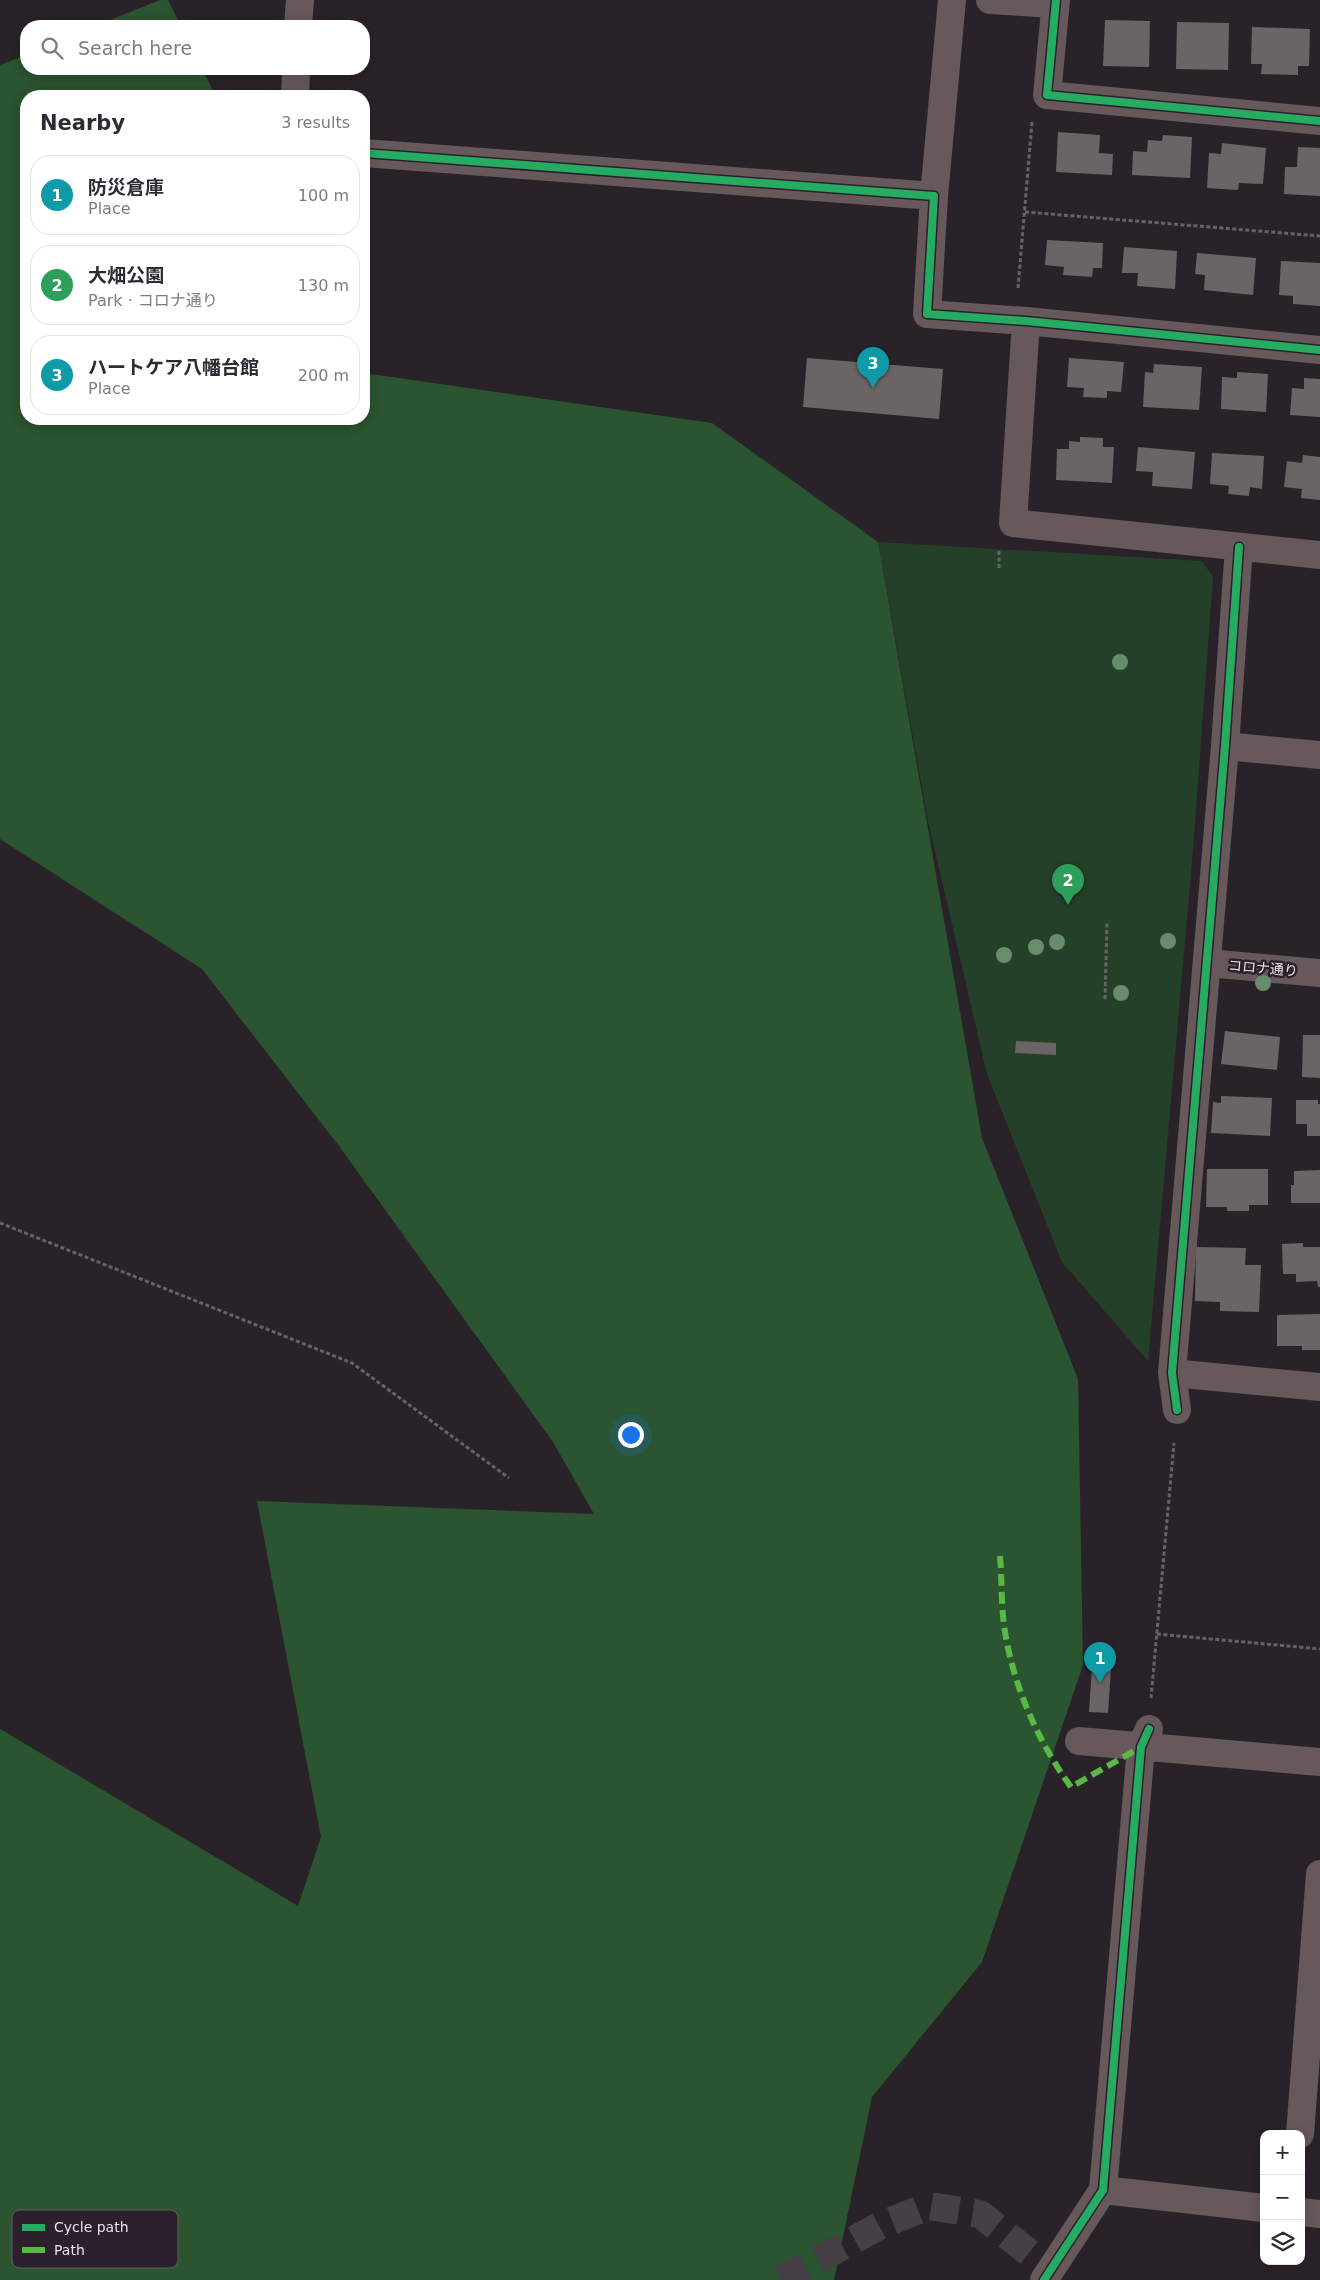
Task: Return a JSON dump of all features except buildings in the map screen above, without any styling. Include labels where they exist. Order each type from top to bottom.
[{"type":"street","points":[[298,20],[300,0]]},
{"type":"street","points":[[952,0],[934,196],[927,314],[1026,321],[1320,350]]},
{"type":"street","points":[[990,0],[1056,2],[1047,95],[1320,121]]},
{"type":"street","points":[[295,90],[296,75]]},
{"type":"street","points":[[370,153],[934,196]]},
{"type":"street","points":[[1026,321],[1014,523],[1320,555]]},
{"type":"street","points":[[1177,1410],[1172,1373],[1225,746],[1239,547]]},
{"type":"street","points":[[1225,746],[1320,755]]},
{"type":"street","name":"コロナ通り","points":[[1206,963],[1320,973]]},
{"type":"street","points":[[1172,1373],[1320,1387]]},
{"type":"street","points":[[1053,2277],[1103,2190],[1145,1738]]},
{"type":"street","points":[[1079,1741],[1145,1738],[1320,1762]]},
{"type":"street","points":[[1300,2130],[1320,1874]]},
{"type":"street","points":[[1103,2190],[1260,2208]]},
{"type":"street","points":[[1305,2212],[1320,2214]]},
{"type":"path","points":[[1018,294],[1033,113]]},
{"type":"path","points":[[1025,212],[1320,236]]},
{"type":"path","points":[[1105,999],[1107,922]]},
{"type":"path","points":[[0,1223],[352,1363],[509,1478]]},
{"type":"path","points":[[1145,1738],[1157,1634],[1177,1410]]},
{"type":"path","points":[[1157,1634],[1320,1649]]},
{"type":"green space","points":[[160,0],[168,0],[178,20],[110,20]]},
{"type":"green space","points":[[20,57],[20,75],[205,75],[213,90],[20,90],[20,425],[370,425],[370,374],[712,423],[878,542],[982,1138],[1078,1379],[1083,1665],[982,1962],[872,2097],[834,2280],[0,2280],[0,1729],[298,1906],[321,1837],[257,1501],[594,1514],[553,1442],[339,1146],[202,969],[0,839],[0,65]]},
{"type":"green space","points":[[878,542],[1202,561],[1213,577],[1193,850],[1148,1361],[1062,1262],[987,1074],[928,821]]},
{"type":"tunnel","points":[[781,2280],[881,2225],[929,2206],[980,2214],[1051,2270]]},
{"type":"marked path","points":[[1000,1556],[1002,1608],[1013,1668],[1037,1730],[1047,1750],[1071,1787],[1141,1747]]},
{"type":"cycle path","points":[[1056,0],[1047,95],[1320,121]]},
{"type":"cycle path","points":[[370,153],[934,196],[927,314],[1026,321],[1320,350]]},
{"type":"cycle path","points":[[1177,1410],[1172,1373],[1225,746],[1239,547]]},
{"type":"cycle path","points":[[1044,2280],[1103,2190],[1141,1747],[1149,1729]]},
{"type":"place","name":"ハートケア八幡台館","points":[[873,388]]},
{"type":"place","name":"大畑公園","points":[[1068,905]]},
{"type":"place","name":"防災倉庫","points":[[1100,1683]]}]
